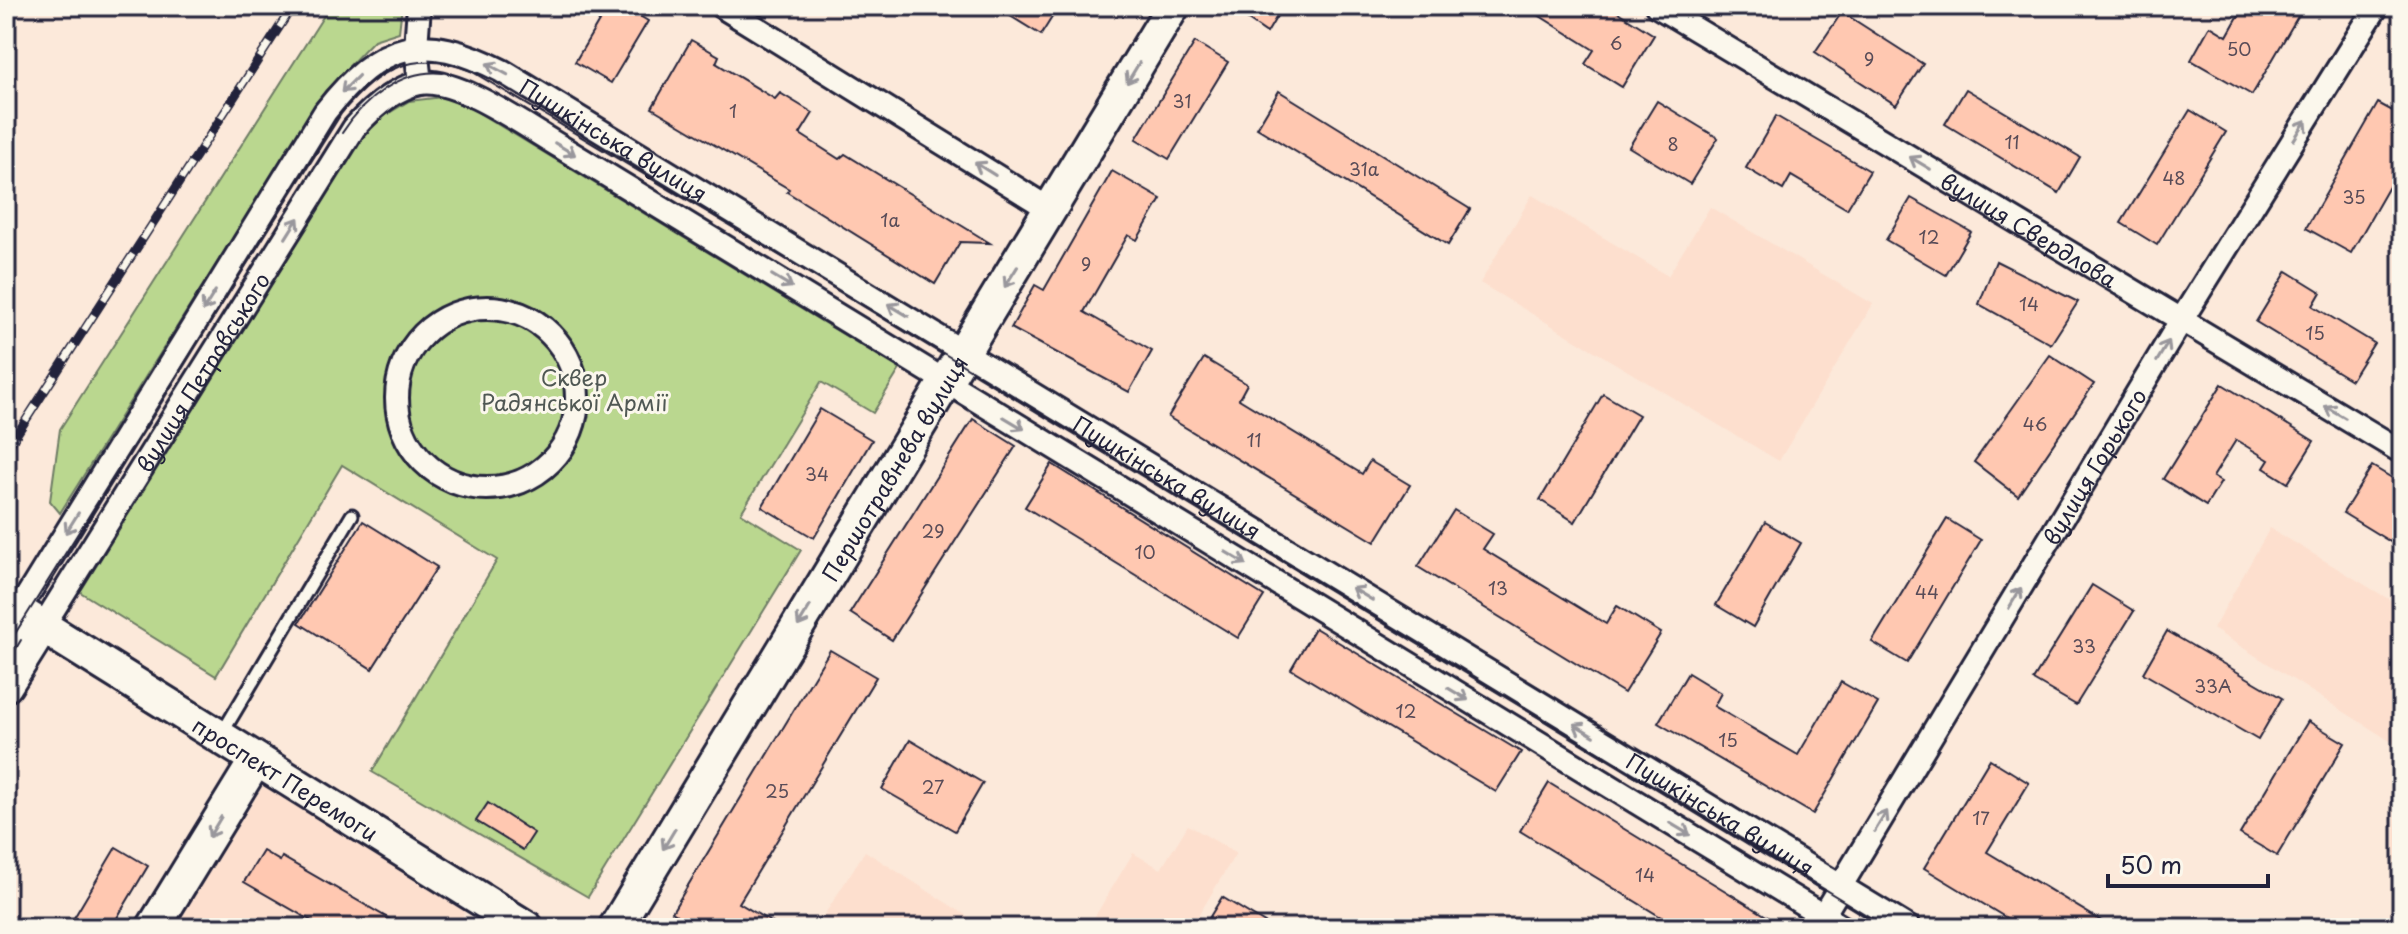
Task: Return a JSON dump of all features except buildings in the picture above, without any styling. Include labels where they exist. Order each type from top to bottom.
[{"type":"street","points":[[419,6],[416,47],[420,83]]},
{"type":"street","points":[[721,6],[1051,210]]},
{"type":"street","name":"Першотравнева вулиця","points":[[615,928],[1173,6]]},
{"type":"street","name":"вулиця Свердлова","points":[[1657,6],[2402,452]]},
{"type":"street","name":"вулиця Горького","points":[[1819,922],[2182,319],[2377,6]]},
{"type":"street","name":"Пушкінська вулиця","points":[[416,47],[446,48],[469,54],[502,71],[1909,928]]},
{"type":"street","name":"вулиця Петровського","points":[[6,685],[18,619],[325,112],[344,88],[367,67],[392,53],[416,47]]},
{"type":"street","name":"Пушкінська вулиця","points":[[420,83],[453,86],[469,93],[561,147],[1819,922],[1843,928]]},
{"type":"street","name":"вулиця Петровського","points":[[18,619],[354,128],[392,94],[420,83]]},
{"type":"street","points":[[492,308],[514,312],[533,321],[550,334],[564,351],[573,370],[577,392],[569,436],[557,454],[540,470],[504,486],[487,488],[466,485],[446,478],[428,466],[403,431],[398,412],[400,373],[419,338],[434,324],[471,309],[492,308]]},
{"type":"street","name":"проспект Перемоги","points":[[18,619],[220,738],[527,928]]},
{"type":"street","points":[[153,928],[256,760]]},
{"type":"lane","points":[[220,738],[352,515]]},
{"type":"shaded area","points":[[1532,195],[1668,276],[1710,207],[1873,304],[1779,461],[1480,283]]},
{"type":"shaded area","points":[[2270,528],[2402,607],[2402,864],[2394,860],[2398,746],[2213,629]]},
{"type":"shaded area","points":[[263,786],[466,911],[455,928],[175,928]]},
{"type":"shaded area","points":[[1188,825],[1236,853],[1191,928],[1088,928],[1133,853],[1161,869]]},
{"type":"shaded area","points":[[865,851],[986,928],[816,928]]},
{"type":"green space","points":[[330,6],[402,6],[399,32],[374,40],[325,91],[60,513],[50,501],[60,429]]},
{"type":"green space","name":"Сквер Радянської Армії","points":[[451,96],[900,369],[873,413],[821,382],[741,513],[801,550],[588,897],[372,772],[497,560],[342,465],[216,676],[80,592],[371,124],[409,101]]},
{"type":"tram line","points":[[6,648],[341,114],[368,85],[398,67],[414,63],[451,64],[471,71],[958,362],[1888,928]]},
{"type":"tram line","points":[[342,133],[361,109],[385,89],[413,76],[443,73]]},
{"type":"tram line","points":[[6,665],[21,640]]},
{"type":"railway","points":[[6,451],[293,6]]}]
